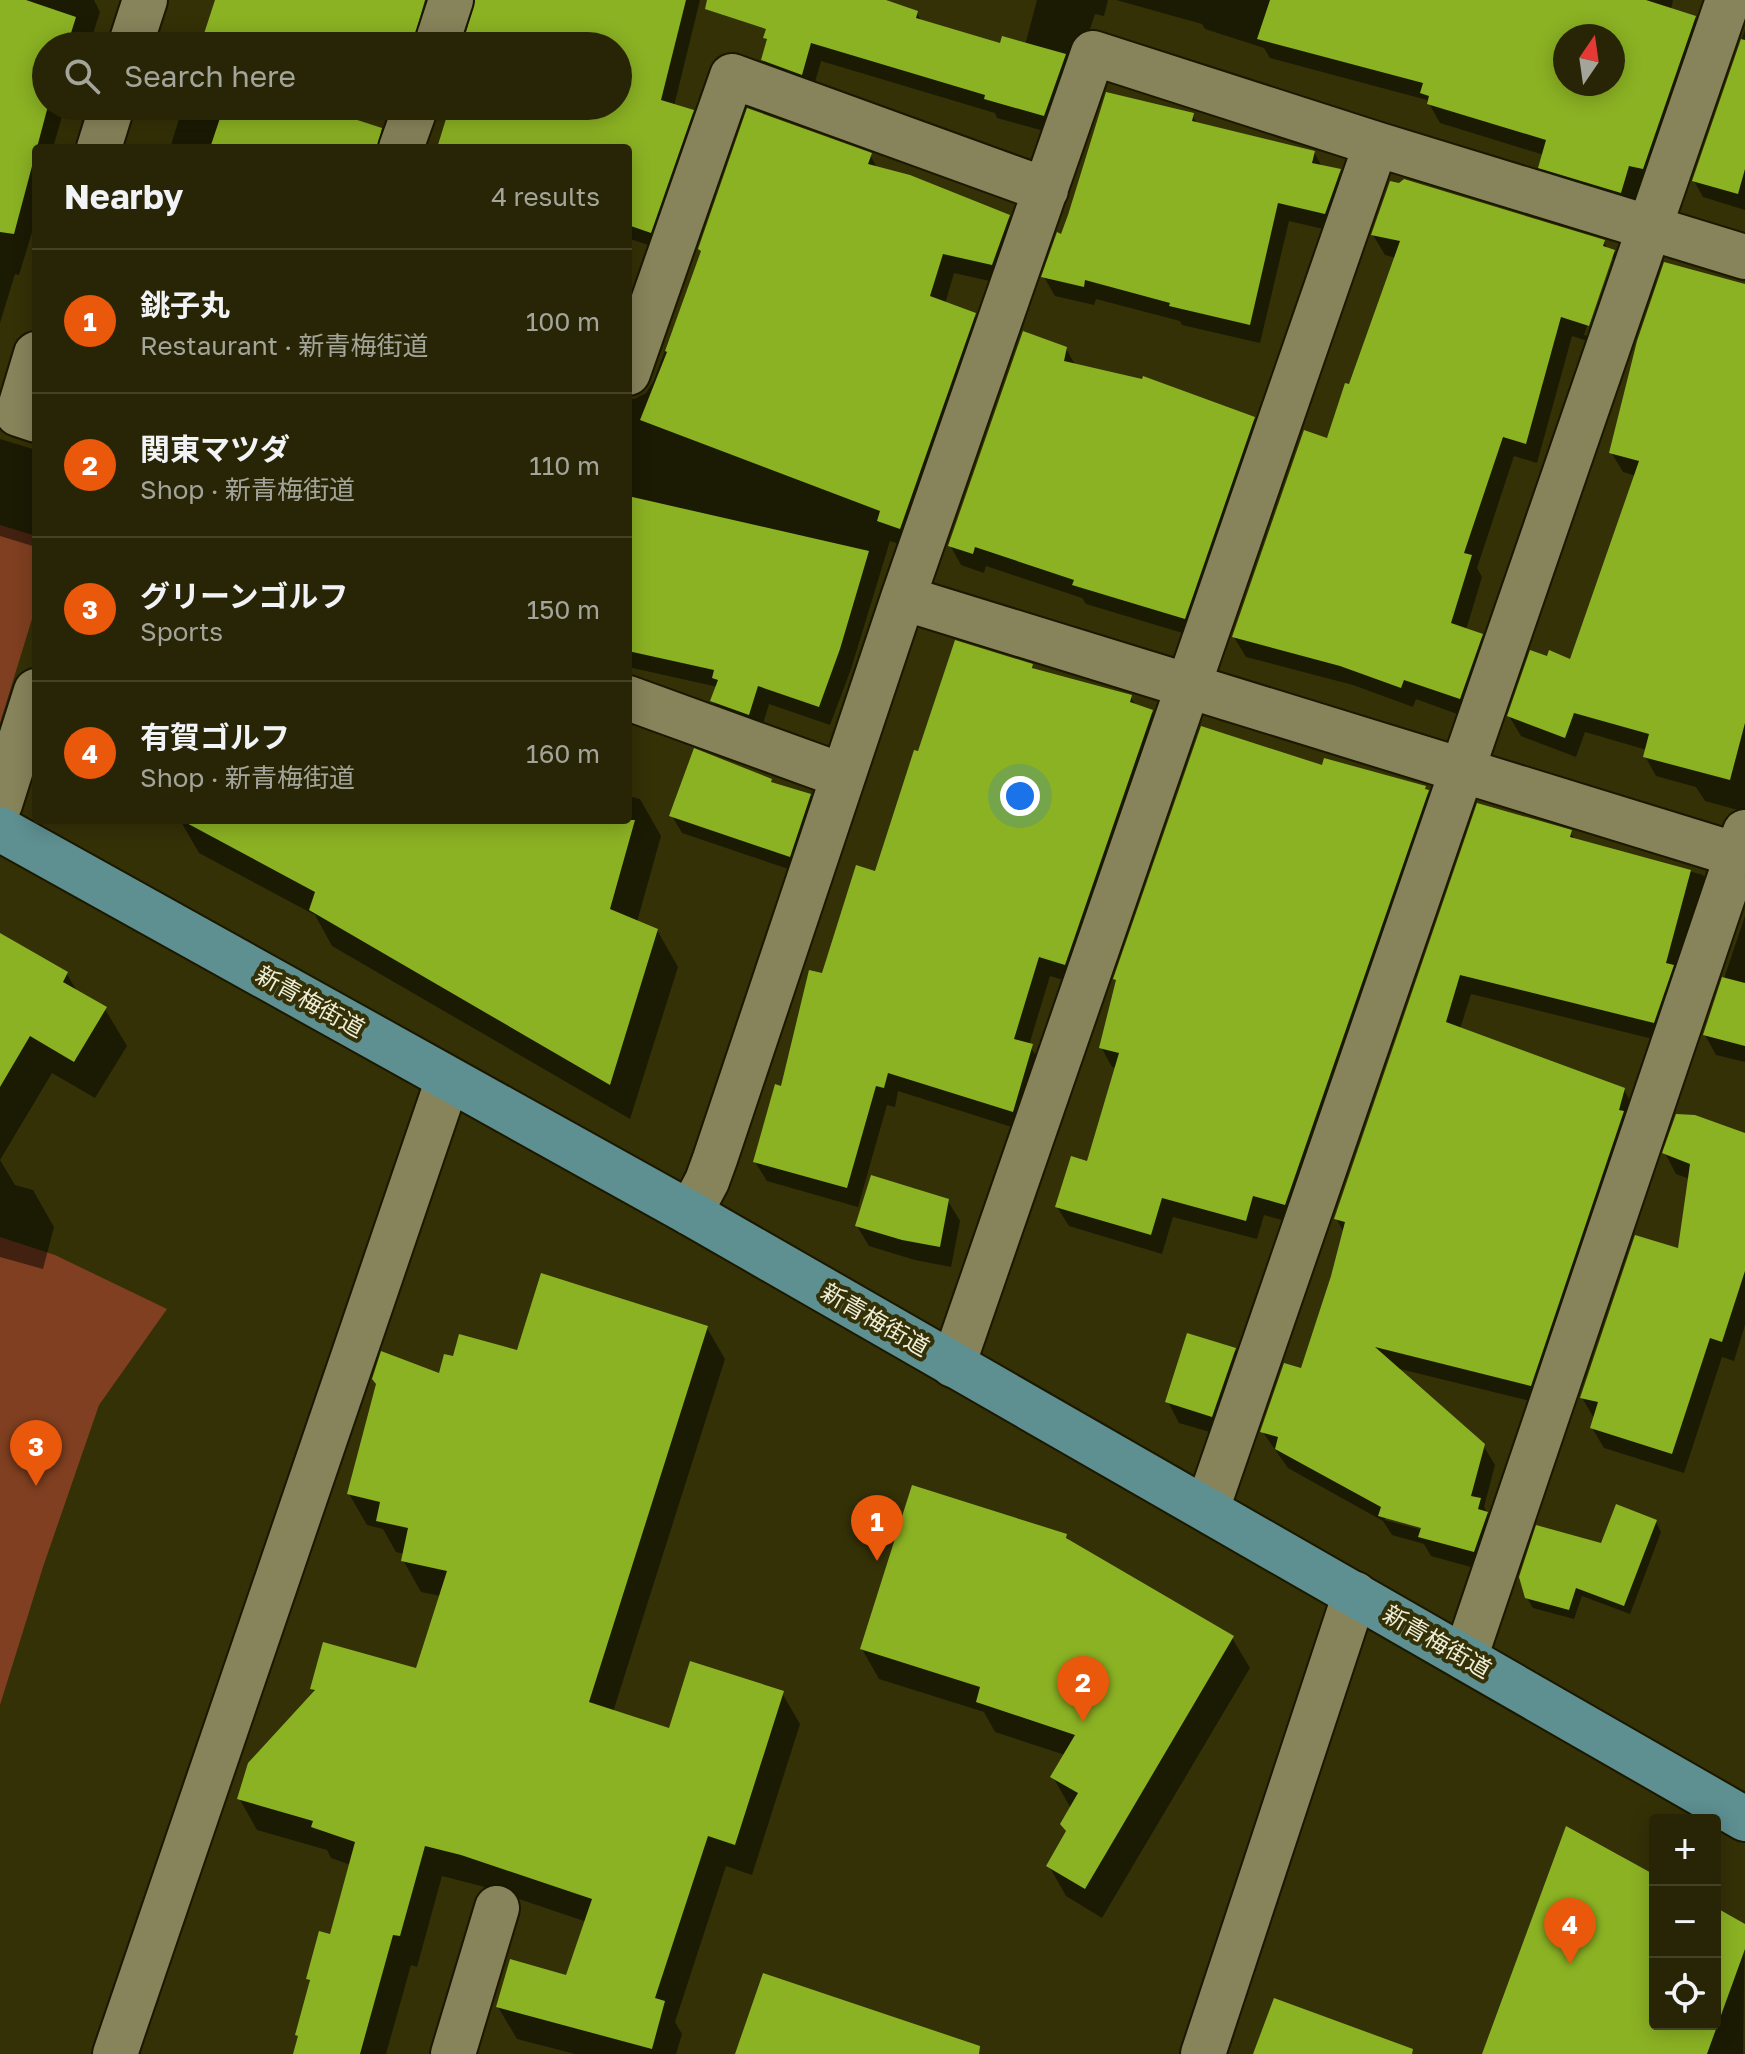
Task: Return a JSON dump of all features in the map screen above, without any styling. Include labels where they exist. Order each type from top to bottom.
[{"type":"main road","name":"新青梅街道","points":[[0,829],[690,1213],[1745,1819]]},
{"type":"street","points":[[135,32],[145,0]]},
{"type":"street","points":[[441,32],[451,0]]},
{"type":"street","points":[[1207,1509],[1728,0]]},
{"type":"street","points":[[690,1213],[715,1159],[903,598],[1093,53],[1745,257]]},
{"type":"street","points":[[632,362],[732,76],[1046,190]]},
{"type":"street","points":[[100,144],[108,120]]},
{"type":"street","points":[[402,144],[411,120]]},
{"type":"street","points":[[953,1365],[1376,144]]},
{"type":"street","points":[[32,367],[18,414],[32,419]]},
{"type":"street","points":[[903,598],[1462,770],[1741,843],[1465,1658]]},
{"type":"street","points":[[632,699],[843,776]]},
{"type":"street","points":[[0,804],[32,704]]},
{"type":"street","points":[[115,2054],[448,1079]]},
{"type":"street","points":[[1203,2054],[1355,1594]]},
{"type":"street","points":[[453,2054],[497,1908]]},
{"type":"shaded area","points":[[0,525],[32,535],[32,619],[0,723]]},
{"type":"shaded area","points":[[0,1237],[55,1255],[167,1309],[99,1405],[43,1567],[0,1705]]},
{"type":"building","points":[[0,0],[26,0],[76,17],[71,32],[32,32],[32,120],[44,120],[38,144],[32,144],[32,166],[14,234],[0,232]]},
{"type":"building","points":[[215,0],[425,0],[416,32],[205,32]]},
{"type":"building","points":[[475,0],[686,0],[661,100],[694,110],[651,233],[632,226],[632,144],[438,144],[446,120],[632,120],[632,32],[466,32]]},
{"type":"building","points":[[707,0],[886,0],[918,11],[916,18],[1000,43],[1002,36],[1066,54],[1044,116],[811,43],[802,75],[761,60],[767,39],[763,38],[766,29],[705,9]]},
{"type":"building","points":[[1270,0],[1646,0],[1696,16],[1643,169],[1629,166],[1621,193],[1538,168],[1546,140],[1427,104],[1429,96],[1420,93],[1423,83],[1257,39]]},
{"type":"building","points":[[1741,39],[1745,40],[1745,169],[1738,194],[1692,181]]},
{"type":"building","points":[[1106,92],[1194,113],[1192,121],[1315,151],[1312,163],[1341,169],[1325,214],[1278,203],[1250,325],[1169,306],[1170,303],[1085,280],[1084,287],[1041,277],[1057,232],[1061,234],[1068,215]]},
{"type":"building","points":[[747,108],[872,153],[868,164],[910,175],[1010,215],[992,265],[943,254],[930,296],[976,313],[900,529],[877,521],[880,511],[640,420],[667,352],[701,251],[698,249]]},
{"type":"building","points":[[219,120],[357,120],[382,128],[378,144],[211,144]]},
{"type":"building","points":[[1404,179],[1605,240],[1603,246],[1615,250],[1589,326],[1561,317],[1526,444],[1503,437],[1464,553],[1472,555],[1451,623],[1483,634],[1460,699],[1404,680],[1401,688],[1340,666],[1232,637],[1304,430],[1327,438],[1345,383],[1349,384],[1400,241],[1371,235],[1390,181],[1399,183]]},
{"type":"building","points":[[1664,262],[1745,284],[1745,723],[1730,780],[1643,757],[1649,734],[1574,713],[1565,738],[1507,716],[1530,650],[1547,656],[1549,650],[1570,659],[1639,461],[1609,453],[1637,341]]},
{"type":"building","points":[[1023,331],[1067,347],[1064,361],[1142,379],[1143,376],[1255,417],[1185,619],[1072,585],[1074,580],[975,547],[973,554],[948,546]]},
{"type":"building","points":[[632,497],[869,551],[819,707],[758,686],[749,715],[710,701],[718,680],[712,678],[714,670],[632,652]]},
{"type":"building","points":[[955,640],[1033,664],[1032,668],[1132,695],[1130,702],[1153,710],[1065,965],[1039,957],[1014,1039],[1033,1044],[1013,1112],[888,1073],[884,1088],[876,1086],[847,1188],[753,1162],[775,1084],[781,1086],[809,970],[822,973],[856,865],[875,871],[914,750],[918,751]]},
{"type":"building","points":[[1201,726],[1322,765],[1324,758],[1426,786],[1425,789],[1429,790],[1285,1205],[1253,1196],[1246,1221],[1162,1198],[1151,1235],[1055,1207],[1071,1156],[1087,1161],[1119,1053],[1099,1048],[1116,980],[1113,979]]},
{"type":"building","points":[[694,748],[772,779],[771,782],[811,794],[790,857],[669,816]]},
{"type":"building","points":[[1477,803],[1572,830],[1570,837],[1691,870],[1666,963],[1674,965],[1654,1023],[1460,975],[1446,1022],[1625,1088],[1619,1110],[1624,1111],[1531,1386],[1375,1347],[1485,1444],[1471,1496],[1481,1498],[1478,1509],[1488,1512],[1474,1552],[1418,1537],[1421,1528],[1378,1516],[1381,1507],[1275,1449],[1278,1437],[1260,1432],[1284,1363],[1301,1368],[1345,1222],[1334,1219]]},
{"type":"building","points":[[635,820],[610,909],[658,929],[610,1085],[309,910],[315,892],[188,824],[632,824]]},
{"type":"building","points":[[0,933],[68,972],[63,982],[107,1007],[74,1062],[30,1036],[0,1087]]},
{"type":"building","points":[[1722,977],[1745,983],[1745,1046],[1703,1035]]},
{"type":"building","points":[[1676,1114],[1695,1115],[1745,1133],[1745,1271],[1722,1342],[1710,1338],[1672,1454],[1590,1428],[1598,1402],[1580,1398],[1635,1235],[1678,1248],[1690,1164],[1662,1153]]},
{"type":"building","points":[[871,1175],[949,1199],[940,1247],[855,1226]]},
{"type":"building","points":[[541,1273],[708,1326],[589,1702],[669,1728],[690,1661],[784,1691],[735,1845],[708,1836],[655,1998],[665,2001],[652,2049],[496,2007],[510,1959],[566,1975],[592,1899],[425,1846],[400,1936],[393,1935],[360,2054],[293,2054],[310,1980],[306,1979],[319,1931],[330,1934],[355,1842],[311,1827],[313,1821],[237,1799],[248,1763],[315,1690],[310,1689],[323,1642],[416,1668],[447,1571],[401,1561],[408,1528],[376,1521],[380,1502],[347,1494],[376,1384],[372,1379],[381,1351],[439,1373],[444,1354],[453,1356],[459,1334],[517,1350]]},
{"type":"building","points":[[1187,1333],[1236,1348],[1212,1417],[1165,1402]]},
{"type":"building","points":[[912,1485],[1067,1534],[1066,1538],[1234,1636],[1085,1889],[1046,1866],[1066,1831],[1060,1824],[1078,1793],[1050,1777],[1075,1735],[976,1702],[980,1687],[860,1649]]},
{"type":"building","points":[[1616,1504],[1657,1520],[1624,1606],[1576,1588],[1569,1610],[1525,1598],[1519,1577],[1536,1525],[1601,1543]]},
{"type":"building","points":[[1566,1826],[1649,1872],[1649,2030],[1716,2030],[1707,2054],[1482,2054]]},
{"type":"building","points":[[1721,1910],[1745,1924],[1745,1949],[1721,2015]]},
{"type":"building","points":[[763,1973],[980,2046],[979,2054],[735,2054]]},
{"type":"building","points":[[1274,1998],[1413,2049],[1412,2054],[1253,2054]]},
{"type":"place","name":"グリーンゴルフ","points":[[36,1486]]},
{"type":"place","name":"銚子丸","points":[[877,1561]]},
{"type":"place","name":"関東マツダ","points":[[1083,1722]]},
{"type":"place","name":"有賀ゴルフ","points":[[1570,1964]]}]
